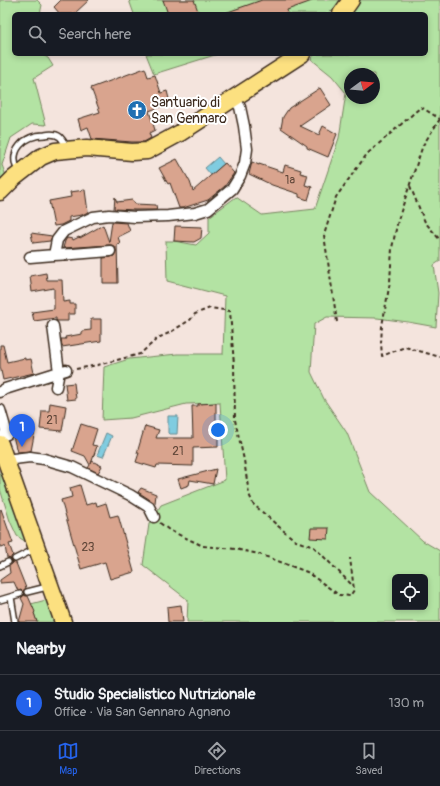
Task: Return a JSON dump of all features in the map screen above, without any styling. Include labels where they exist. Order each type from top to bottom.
[{"type":"main road","points":[[342,12],[351,0]]},
{"type":"main road","points":[[0,192],[41,157],[55,152],[87,148],[132,152],[147,151],[180,133],[299,56]]},
{"type":"main road","points":[[0,444],[63,622]]},
{"type":"street","points":[[54,255],[57,240],[64,231],[93,217],[109,215],[134,217],[168,216],[195,213],[208,209],[232,189],[240,176],[245,163],[247,149],[240,107],[234,98]]},
{"type":"street","points":[[30,257],[110,251]]},
{"type":"street","points":[[53,326],[63,371],[56,386]]},
{"type":"street","points":[[0,392],[5,389],[63,371]]},
{"type":"street","points":[[0,410],[7,434],[0,436]]},
{"type":"street","points":[[5,460],[30,457],[44,458],[72,467],[130,495],[149,506],[154,516]]},
{"type":"lane","points":[[20,174],[15,165],[15,155],[19,147],[27,139],[40,135],[55,135],[60,138],[69,150]]},
{"type":"lane","points":[[15,559],[36,548]]},
{"type":"lane","points":[[0,566],[8,562]]},
{"type":"lane","points":[[27,592],[50,586]]},
{"type":"lane","points":[[0,600],[20,594]]},
{"type":"lane","points":[[11,597],[15,622]]},
{"type":"path","points":[[337,322],[324,235],[336,197],[367,154],[421,107],[440,119],[423,145],[398,220],[392,248],[390,282],[382,326],[381,343],[382,356],[405,348],[440,357]]},
{"type":"path","points":[[410,186],[425,222],[440,240]]},
{"type":"path","points":[[63,371],[98,365],[140,354],[158,338],[190,320],[195,314],[210,308],[230,311],[234,365],[235,420],[250,494],[254,504],[296,541],[314,547],[354,587]]},
{"type":"path","points":[[154,516],[169,530],[203,546],[235,549],[259,554],[307,572],[339,595],[350,596],[354,590],[350,558]]},
{"type":"green space","points":[[0,0],[37,0],[42,5],[40,12],[12,12],[12,56],[44,56],[48,58],[53,66],[34,78],[46,125],[32,124],[11,138],[2,165],[6,176],[0,180]]},
{"type":"green space","points":[[129,0],[342,0],[330,12],[133,12]]},
{"type":"green space","points":[[358,0],[440,0],[440,261],[434,265],[438,293],[436,327],[377,318],[327,317],[314,324],[311,372],[324,399],[347,433],[370,492],[423,541],[440,551],[440,622],[187,622],[188,600],[143,565],[149,524],[161,505],[225,480],[220,403],[186,404],[131,418],[102,420],[104,367],[129,359],[177,354],[223,354],[225,296],[167,281],[166,241],[196,245],[209,233],[209,217],[236,197],[262,215],[315,209],[339,138],[344,104],[380,104],[380,68],[344,68],[344,91],[332,76],[311,59],[313,56],[428,56],[428,12],[349,12]]},
{"type":"green space","points":[[147,56],[212,56],[154,74]]},
{"type":"green space","points":[[0,463],[26,542],[17,536],[10,521],[0,489]]},
{"type":"green space","points":[[46,600],[54,622],[37,622],[31,604]]},
{"type":"water","points":[[218,157],[224,164],[211,175],[205,168]]},
{"type":"water","points":[[168,416],[178,416],[177,434],[168,433]]},
{"type":"water","points":[[106,433],[112,436],[103,457],[97,455]]},
{"type":"building","points":[[61,0],[89,0],[76,12],[58,12],[54,7]]},
{"type":"building","points":[[163,0],[194,0],[198,12],[167,12]]},
{"type":"building","points":[[262,0],[312,1],[287,10],[288,12],[228,12]]},
{"type":"building","name":"Santuario di San Gennaro","points":[[145,68],[148,77],[155,75],[161,93],[167,91],[170,103],[149,111],[155,130],[149,133],[151,138],[144,142],[92,139],[88,127],[81,130],[78,119],[100,112],[91,88]]},
{"type":"building","points":[[320,88],[331,105],[300,126],[319,135],[323,126],[337,134],[328,157],[307,148],[307,146],[281,128],[283,117],[289,108]]},
{"type":"building","points":[[177,159],[190,182],[193,191],[225,163],[234,173],[225,186],[208,200],[179,208],[170,183],[168,184],[159,168]]},
{"type":"building","points":[[252,162],[283,172],[285,165],[301,170],[300,173],[308,175],[305,185],[312,187],[308,200],[299,197],[299,194],[272,185],[249,174]]},
{"type":"building","points":[[85,190],[88,212],[82,215],[69,217],[69,221],[61,225],[54,226],[49,201],[71,197],[70,192]]},
{"type":"building","points":[[115,197],[117,202],[132,200],[135,204],[156,205],[157,210],[114,209]]},
{"type":"building","points":[[112,222],[127,223],[130,231],[118,237],[120,243],[117,244],[118,283],[103,283],[103,258],[114,256],[116,251],[115,247],[109,245],[63,248],[67,238],[73,240],[79,237],[80,238],[103,225],[109,242]]},
{"type":"building","points":[[175,226],[202,227],[201,238],[194,242],[174,241]]},
{"type":"building","points":[[31,233],[52,236],[50,241],[33,243]]},
{"type":"building","points":[[46,273],[47,280],[62,280],[63,302],[70,301],[70,304],[75,304],[75,314],[68,314],[68,321],[57,321],[56,318],[34,321],[32,312],[54,309],[54,288],[32,292],[30,276]]},
{"type":"building","points":[[91,319],[101,319],[101,341],[62,347],[61,339],[82,334],[82,331],[91,330]]},
{"type":"building","points":[[0,345],[3,345],[7,362],[25,358],[25,360],[31,359],[34,373],[3,380],[0,366]]},
{"type":"building","points":[[74,383],[76,399],[67,400],[65,384]]},
{"type":"building","points":[[50,403],[66,406],[62,431],[40,429],[42,411],[49,411]]},
{"type":"building","points":[[216,403],[216,433],[218,433],[218,447],[193,448],[193,466],[157,465],[156,468],[136,462],[139,453],[137,453],[145,426],[159,430],[156,438],[193,438],[192,406],[198,406],[198,404]]},
{"type":"building","points":[[81,424],[97,429],[92,445],[97,446],[92,461],[102,466],[98,473],[88,468],[90,465],[85,456],[72,451]]},
{"type":"building","points":[[35,430],[31,451],[17,452],[13,436]]},
{"type":"building","points":[[216,469],[213,484],[190,480],[189,485],[181,488],[178,479]]},
{"type":"building","points":[[80,485],[86,505],[96,502],[97,506],[106,503],[110,517],[118,515],[134,572],[110,579],[105,562],[81,569],[61,500],[72,497],[70,488]]},
{"type":"building","points":[[141,488],[156,494],[155,503],[138,492]]},
{"type":"building","points":[[1,509],[13,543],[9,544],[13,555],[11,560],[7,558],[5,546],[0,547]]},
{"type":"building","points":[[311,528],[329,528],[328,539],[310,538]]},
{"type":"building","points":[[12,561],[16,563],[26,588],[23,592],[21,590],[18,591],[14,582],[0,583],[0,580],[10,573],[9,566],[12,564]]},
{"type":"building","points":[[24,595],[28,596],[35,612],[37,622],[19,622],[24,604],[21,598]]},
{"type":"building","points":[[181,605],[183,622],[168,622],[167,607]]},
{"type":"place","name":"Santuario di San Gennaro","points":[[137,110]]},
{"type":"place","name":"Studio Specialistico Nutrizionale","points":[[22,447]]}]
